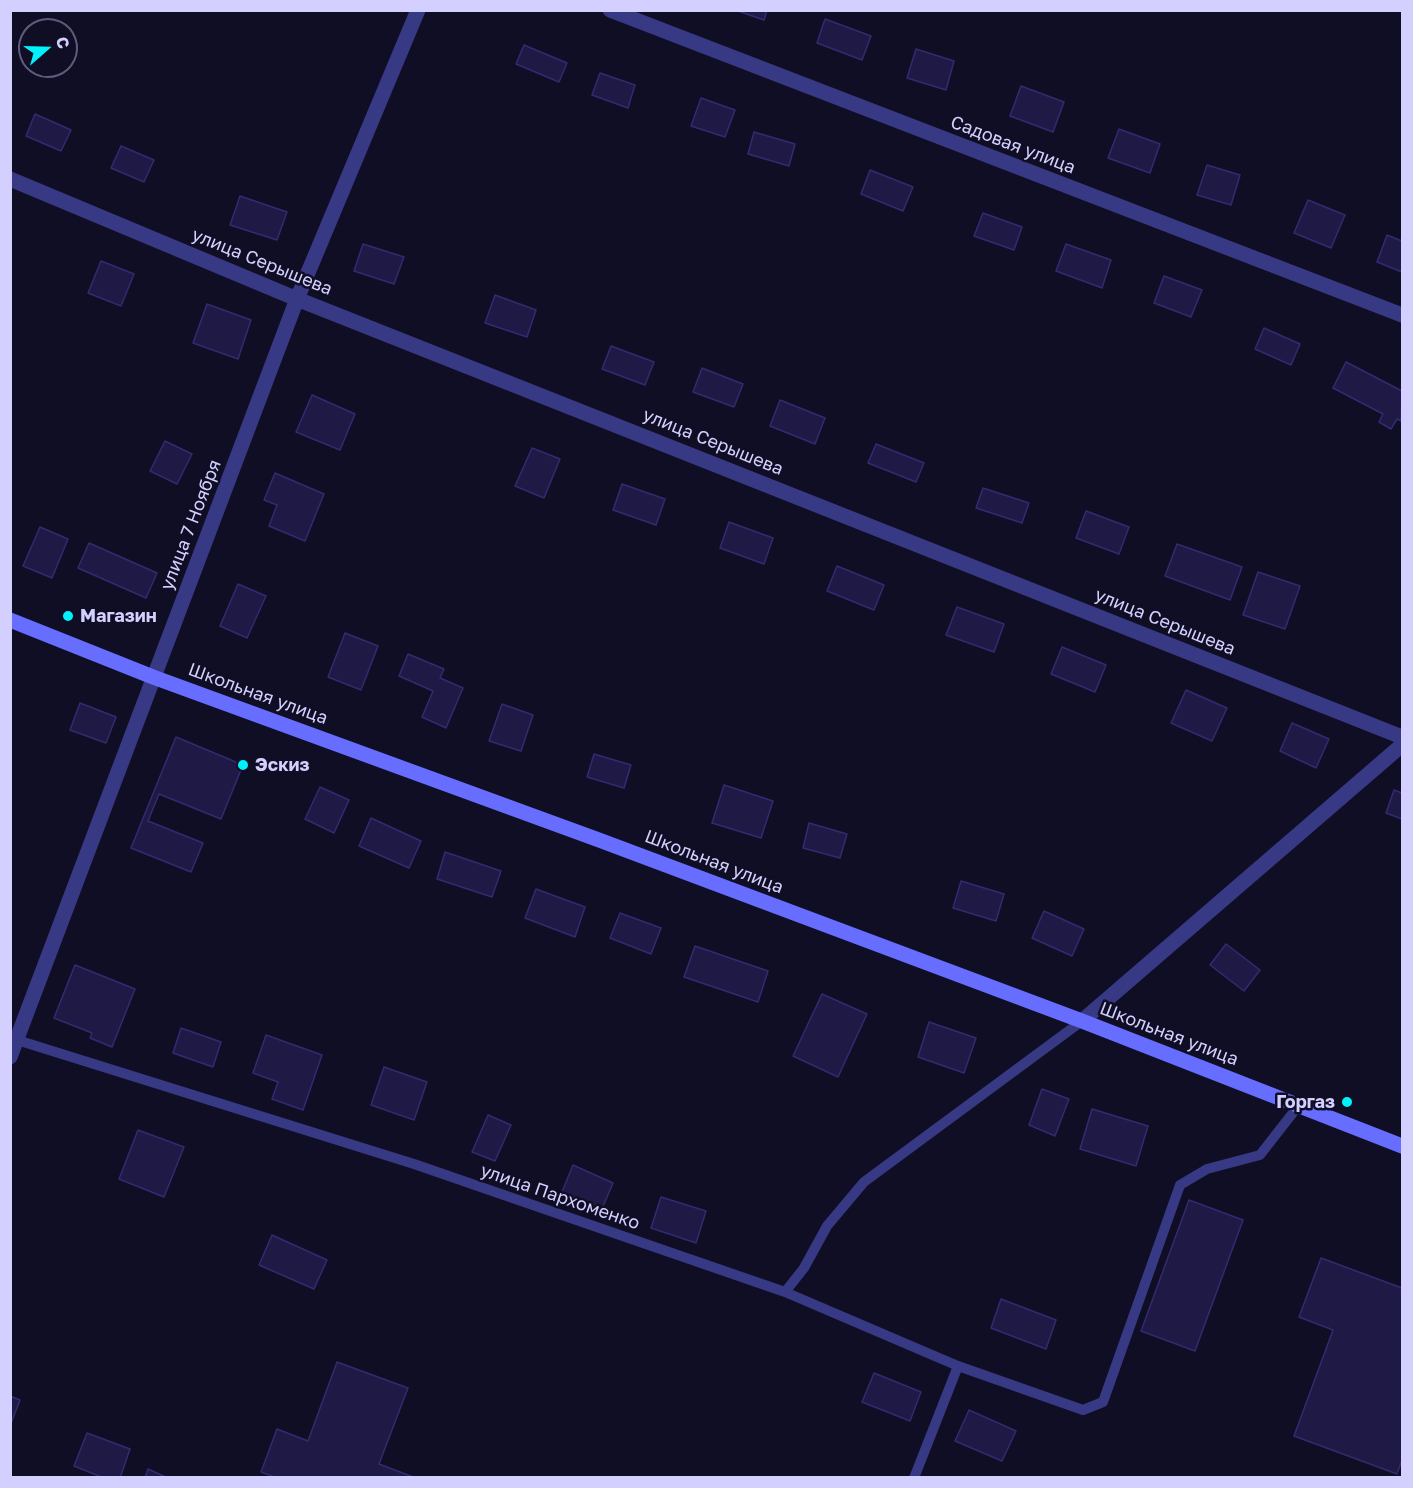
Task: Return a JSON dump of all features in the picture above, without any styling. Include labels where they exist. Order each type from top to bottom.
[{"type":"main road","name":"Школьная улица","points":[[10,620],[153,677],[588,836],[1082,1022],[1402,1146]]},
{"type":"street","name":"улица 7 Ноября","points":[[10,1057],[297,299],[418,10]]},
{"type":"street","name":"Садовая улица","points":[[610,10],[1402,315]]},
{"type":"street","name":"улица Серышева","points":[[10,180],[297,299],[1402,737]]},
{"type":"street","points":[[1082,1022],[1402,745]]},
{"type":"lane","points":[[785,1292],[804,1268],[827,1226],[864,1182],[1082,1022]]},
{"type":"lane","name":"улица Пархоменко","points":[[17,1041],[414,1164],[785,1292],[958,1366],[1083,1410],[1103,1402],[1180,1185],[1207,1169],[1260,1155],[1299,1105]]},
{"type":"lane","points":[[914,1478],[958,1366]]},
{"type":"building","points":[[735,10],[767,10],[764,20]]},
{"type":"building","points":[[825,19],[871,36],[862,60],[817,43]]},
{"type":"building","points":[[524,45],[567,63],[559,82],[516,64]]},
{"type":"building","points":[[916,49],[954,61],[946,90],[907,78]]},
{"type":"building","points":[[600,73],[635,85],[628,108],[592,95]]},
{"type":"building","points":[[1021,86],[1064,102],[1053,132],[1010,116]]},
{"type":"building","points":[[701,98],[735,110],[725,137],[691,126]]},
{"type":"building","points":[[35,114],[71,130],[61,151],[26,136]]},
{"type":"building","points":[[1119,129],[1160,144],[1150,173],[1108,158]]},
{"type":"building","points":[[754,132],[795,144],[789,166],[748,154]]},
{"type":"building","points":[[121,146],[154,160],[144,182],[111,168]]},
{"type":"building","points":[[1207,165],[1240,175],[1231,205],[1197,195]]},
{"type":"building","points":[[870,170],[913,187],[903,211],[861,194]]},
{"type":"building","points":[[240,196],[287,212],[277,240],[230,225]]},
{"type":"building","points":[[1308,200],[1345,215],[1331,248],[1294,233]]},
{"type":"building","points":[[983,213],[1022,227],[1014,250],[974,236]]},
{"type":"building","points":[[1387,235],[1402,241],[1402,272],[1377,262]]},
{"type":"building","points":[[363,244],[404,257],[394,284],[354,271]]},
{"type":"building","points":[[1066,244],[1111,260],[1102,288],[1056,271]]},
{"type":"building","points":[[101,261],[134,274],[121,306],[88,293]]},
{"type":"building","points":[[1164,276],[1202,290],[1191,317],[1154,303]]},
{"type":"building","points":[[495,295],[536,310],[527,337],[485,323]]},
{"type":"building","points":[[207,304],[251,320],[238,359],[193,343]]},
{"type":"building","points":[[1264,328],[1300,344],[1291,365],[1255,349]]},
{"type":"building","points":[[611,346],[654,362],[645,385],[602,369]]},
{"type":"building","points":[[1346,362],[1402,391],[1401,421],[1397,419],[1391,429],[1379,422],[1383,414],[1333,388]]},
{"type":"building","points":[[702,368],[743,384],[734,407],[693,392]]},
{"type":"building","points":[[312,395],[355,414],[340,450],[296,432]]},
{"type":"building","points":[[780,400],[825,418],[815,444],[770,426]]},
{"type":"building","points":[[165,441],[192,454],[177,484],[150,471]]},
{"type":"building","points":[[876,444],[924,463],[916,482],[868,463]]},
{"type":"building","points":[[532,448],[560,459],[544,498],[515,486]]},
{"type":"building","points":[[275,473],[324,494],[305,541],[269,526],[277,505],[264,500]]},
{"type":"building","points":[[622,484],[665,499],[656,525],[613,510]]},
{"type":"building","points":[[983,488],[1029,503],[1022,523],[976,508]]},
{"type":"building","points":[[1086,511],[1129,527],[1119,554],[1076,538]]},
{"type":"building","points":[[729,522],[773,538],[764,564],[720,548]]},
{"type":"building","points":[[40,527],[68,539],[52,578],[23,566]]},
{"type":"building","points":[[89,543],[157,573],[146,598],[78,568]]},
{"type":"building","points":[[1177,544],[1242,567],[1230,600],[1165,576]]},
{"type":"building","points":[[837,566],[884,585],[874,610],[827,591]]},
{"type":"building","points":[[1258,572],[1300,586],[1285,629],[1243,615]]},
{"type":"building","points":[[238,584],[266,596],[247,638],[220,626]]},
{"type":"building","points":[[957,607],[1004,624],[994,652],[946,635]]},
{"type":"building","points":[[345,633],[378,646],[361,690],[328,677]]},
{"type":"building","points":[[1062,647],[1106,665],[1095,692],[1051,674]]},
{"type":"building","points":[[408,654],[444,669],[440,678],[463,688],[446,728],[422,717],[433,691],[399,676]]},
{"type":"building","points":[[1186,690],[1227,708],[1212,741],[1171,723]]},
{"type":"building","points":[[80,703],[116,717],[106,743],[70,730]]},
{"type":"building","points":[[502,704],[533,715],[521,751],[489,741]]},
{"type":"building","points":[[1292,723],[1329,739],[1316,768],[1280,751]]},
{"type":"building","points":[[176,737],[243,765],[221,819],[159,794],[148,821],[203,843],[191,872],[131,848]]},
{"type":"building","points":[[594,754],[631,765],[624,788],[587,777]]},
{"type":"building","points":[[724,785],[773,801],[761,838],[712,823]]},
{"type":"building","points":[[320,787],[349,800],[334,833],[305,819]]},
{"type":"building","points":[[1394,790],[1402,793],[1402,819],[1386,813]]},
{"type":"building","points":[[371,818],[421,841],[409,868],[359,846]]},
{"type":"building","points":[[809,823],[847,834],[840,858],[803,848]]},
{"type":"building","points":[[445,852],[501,871],[492,897],[437,879]]},
{"type":"building","points":[[961,881],[1004,894],[996,921],[953,908]]},
{"type":"building","points":[[536,889],[585,907],[575,937],[525,918]]},
{"type":"building","points":[[1044,911],[1084,929],[1072,956],[1032,938]]},
{"type":"building","points":[[620,913],[661,928],[651,954],[610,938]]},
{"type":"building","points":[[1226,944],[1260,970],[1244,991],[1210,965]]},
{"type":"building","points":[[695,946],[768,971],[758,1002],[684,977]]},
{"type":"building","points":[[75,965],[135,989],[112,1047],[90,1038],[92,1033],[54,1018]]},
{"type":"building","points":[[822,994],[867,1014],[838,1077],[793,1056]]},
{"type":"building","points":[[929,1022],[976,1038],[964,1073],[918,1057]]},
{"type":"building","points":[[181,1028],[221,1042],[213,1067],[173,1053]]},
{"type":"building","points":[[266,1035],[322,1055],[303,1110],[272,1099],[278,1082],[253,1073]]},
{"type":"building","points":[[384,1067],[427,1082],[414,1120],[371,1105]]},
{"type":"building","points":[[1042,1089],[1069,1099],[1055,1136],[1029,1125]]},
{"type":"building","points":[[1092,1109],[1148,1126],[1136,1166],[1080,1149]]},
{"type":"building","points":[[488,1115],[511,1125],[495,1161],[472,1152]]},
{"type":"building","points":[[138,1130],[184,1147],[164,1197],[119,1179]]},
{"type":"building","points":[[573,1165],[613,1183],[602,1209],[562,1192]]},
{"type":"building","points":[[661,1197],[706,1211],[696,1243],[651,1228]]},
{"type":"building","points":[[1189,1200],[1243,1220],[1195,1351],[1141,1331]]},
{"type":"building","points":[[272,1235],[327,1260],[314,1289],[259,1265]]},
{"type":"building","points":[[1321,1258],[1402,1288],[1402,1460],[1397,1474],[1294,1436],[1333,1330],[1299,1317]]},
{"type":"building","points":[[1001,1299],[1056,1320],[1046,1349],[991,1328]]},
{"type":"building","points":[[337,1362],[408,1388],[379,1464],[416,1478],[277,1478],[261,1472],[277,1429],[308,1441]]},
{"type":"building","points":[[874,1373],[921,1392],[910,1421],[862,1402]]},
{"type":"building","points":[[10,1396],[20,1400],[10,1426]]},
{"type":"building","points":[[969,1410],[1016,1431],[1002,1461],[955,1441]]},
{"type":"building","points":[[87,1433],[130,1449],[120,1478],[104,1478],[74,1466]]},
{"type":"building","points":[[148,1469],[168,1478],[145,1478]]},
{"type":"place","name":"Магазин","points":[[68,616]]},
{"type":"place","name":"Эскиз","points":[[243,765]]},
{"type":"place","name":"Горгаз","points":[[1347,1102]]}]
